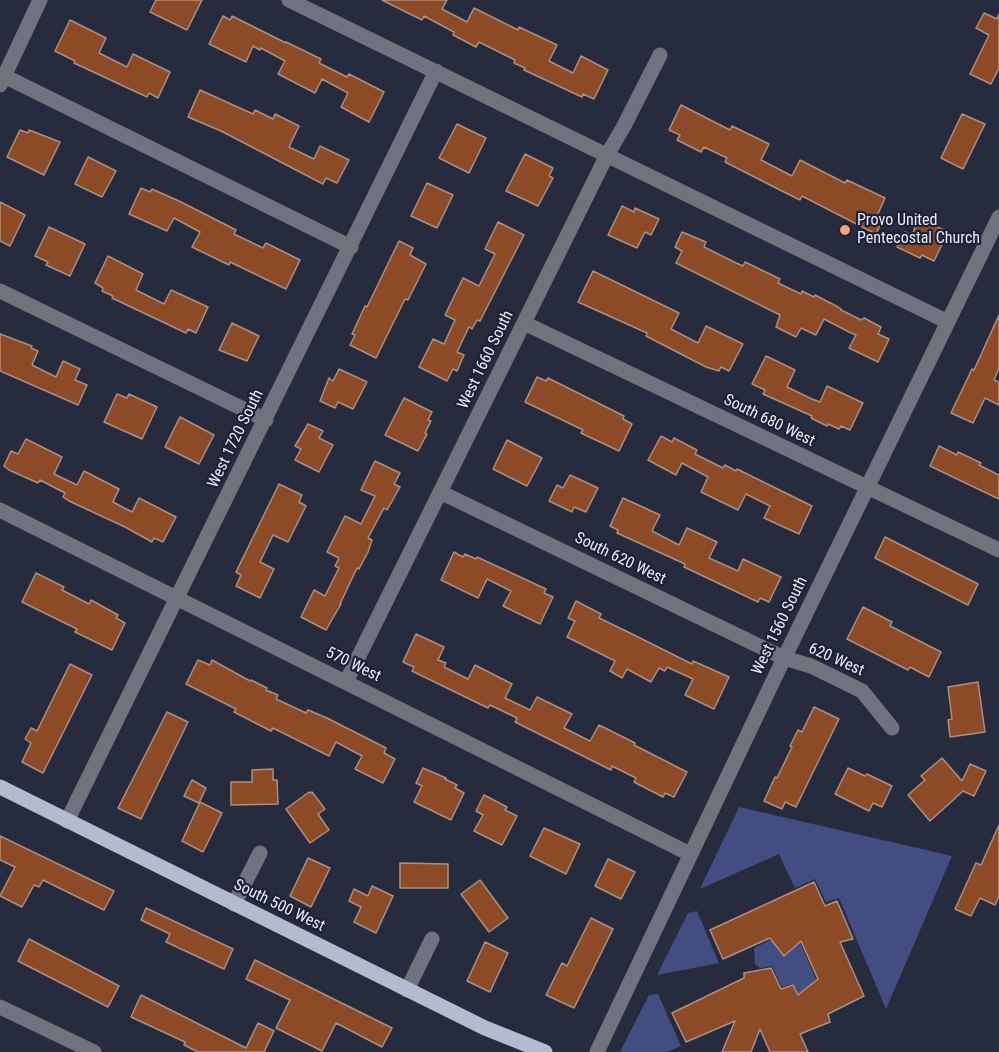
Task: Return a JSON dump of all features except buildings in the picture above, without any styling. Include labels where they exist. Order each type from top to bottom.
[{"type":"main road","name":"South 500 West","points":[[0,787],[407,990],[502,1036],[545,1052]]},
{"type":"street","points":[[40,0],[2,81],[351,247]]},
{"type":"street","points":[[289,0],[948,322]]},
{"type":"street","name":"West 1660 South","points":[[346,682],[607,155],[660,55]]},
{"type":"street","name":"West 1720 South","points":[[67,821],[436,71]]},
{"type":"street","name":"West 1560 South","points":[[597,1052],[784,657],[999,217]]},
{"type":"street","points":[[0,291],[266,420]]},
{"type":"street","name":"South 680 West","points":[[525,322],[999,550]]},
{"type":"street","name":"South 620 West","points":[[440,492],[784,657]]},
{"type":"street","name":"570 West","points":[[0,510],[690,854]]},
{"type":"street","name":"620 West","points":[[784,657],[811,666],[862,691],[892,728]]},
{"type":"street","points":[[234,904],[260,853]]},
{"type":"street","points":[[407,990],[432,939]]},
{"type":"street","points":[[0,1007],[94,1052]]},
{"type":"shaded area","points":[[739,807],[952,856],[886,1009],[839,898],[826,902],[815,879],[795,888],[779,854],[700,889]]},
{"type":"shaded area","points":[[697,911],[719,963],[657,975],[688,913]]},
{"type":"shaded area","points":[[787,932],[797,935],[825,1000],[806,1008],[793,984],[782,987],[772,966],[760,968],[755,964],[754,948]]},
{"type":"shaded area","points":[[658,994],[681,1046],[667,1052],[620,1052],[649,995]]},
{"type":"place","name":"Provo United Pentecostal Church","points":[[845,230]]}]
